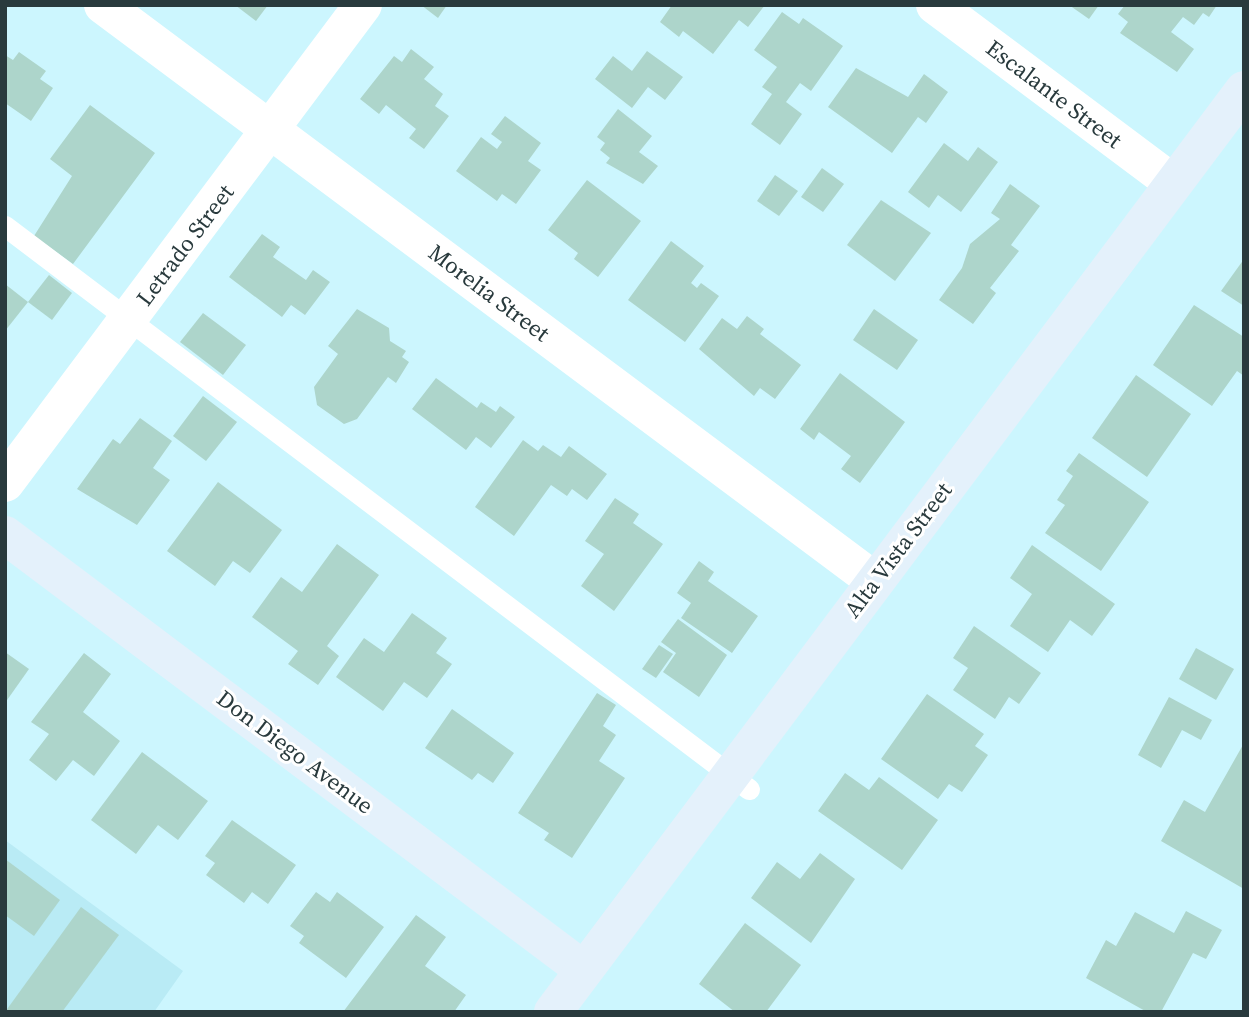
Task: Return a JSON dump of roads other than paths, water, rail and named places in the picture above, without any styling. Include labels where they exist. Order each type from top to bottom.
[{"type":"street","name":"Morelia Street","points":[[103,5],[875,582]]},
{"type":"street","name":"Letrado Street","points":[[5,483],[363,5]]},
{"type":"street","name":"Escalante Street","points":[[935,5],[1174,183]]},
{"type":"street","name":"Alta Vista Street","points":[[553,1012],[584,970],[740,782],[875,582],[1244,90]]},
{"type":"street","name":"Don Diego Avenue","points":[[5,534],[584,970]]},
{"type":"lane","points":[[5,226],[740,782]]}]
